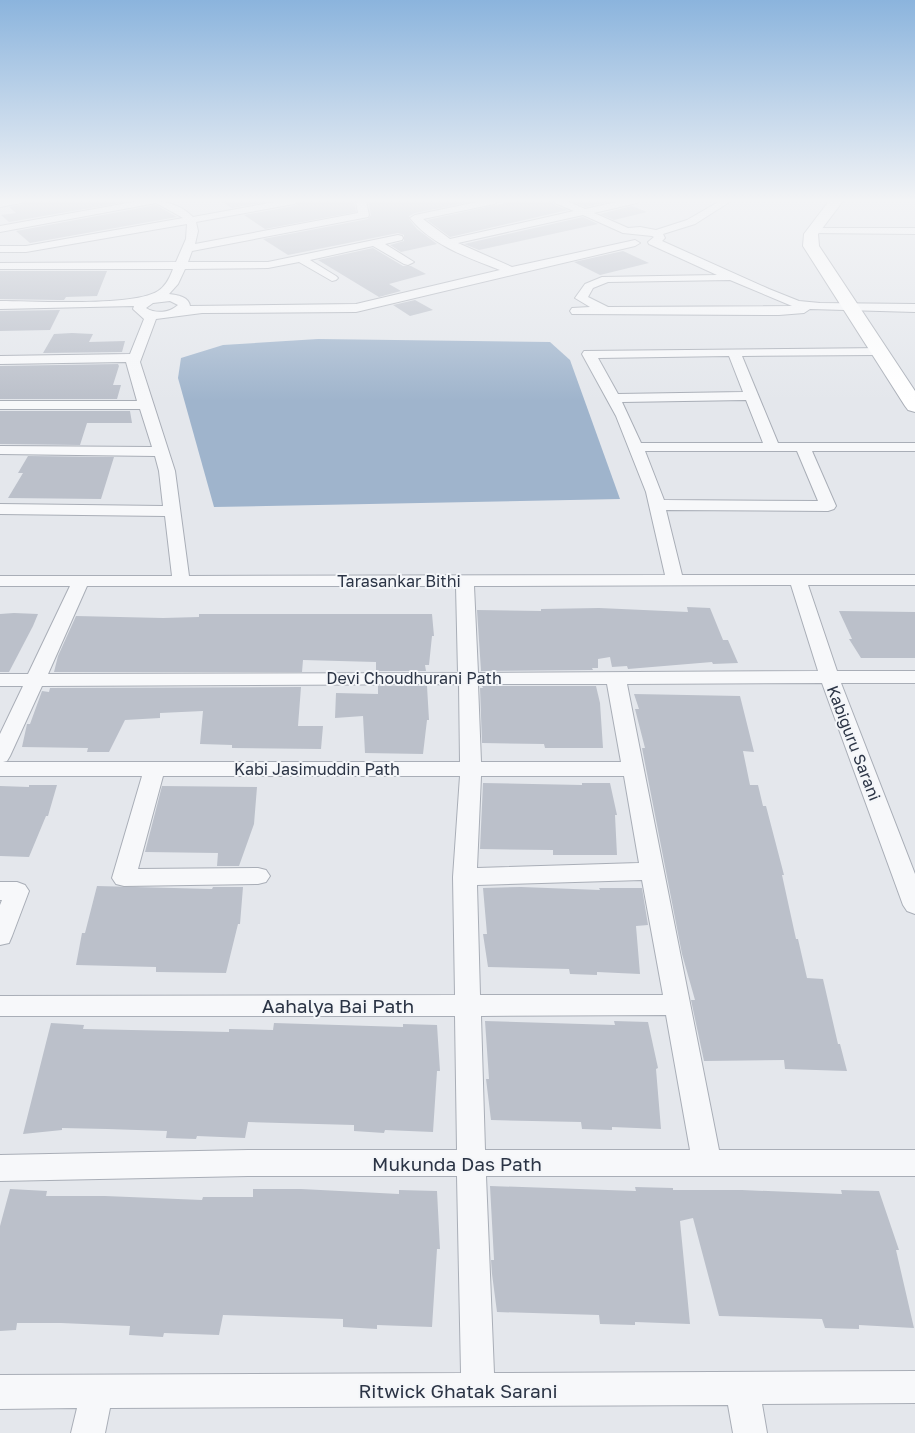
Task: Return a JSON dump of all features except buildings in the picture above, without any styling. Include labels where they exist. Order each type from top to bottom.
[{"type":"street","points":[[0,305],[122,304],[147,306],[163,294],[172,284],[180,268]]},
{"type":"street","points":[[316,268],[332,278]]},
{"type":"street","points":[[0,309],[147,306],[178,306],[202,309],[356,308],[511,268]]},
{"type":"street","points":[[507,269],[513,268]]},
{"type":"street","points":[[713,268],[797,304],[820,307],[915,308]]},
{"type":"street","points":[[825,268],[915,406]]},
{"type":"street","points":[[606,311],[580,298],[589,286],[606,279],[733,278]]},
{"type":"street","points":[[172,284],[172,294],[178,306]]},
{"type":"street","points":[[147,306],[150,319],[148,330],[134,358],[135,370],[166,471],[181,581]]},
{"type":"street","points":[[148,330],[178,306]]},
{"type":"street","points":[[576,311],[779,311],[820,307]]},
{"type":"street","points":[[675,580],[654,492],[613,398],[592,360],[612,354],[879,351]]},
{"type":"street","points":[[734,352],[772,447]]},
{"type":"street","points":[[0,360],[134,358]]},
{"type":"street","points":[[613,398],[752,396]]},
{"type":"street","points":[[0,405],[145,405]]},
{"type":"street","points":[[636,447],[915,447]]},
{"type":"street","points":[[658,505],[828,506],[803,447]]},
{"type":"street","points":[[0,450],[160,452]]},
{"type":"street","points":[[0,509],[172,511]]},
{"type":"street","points":[[466,580],[472,769],[465,878],[478,1390]]},
{"type":"street","name":"Kabiguru Sarani","points":[[798,580],[829,677],[909,874],[915,905]]},
{"type":"street","name":"Tarasankar Bithi","points":[[0,581],[915,580]]},
{"type":"street","points":[[0,756],[81,581]]},
{"type":"street","name":"Devi Choudhurani Path","points":[[0,680],[915,677]]},
{"type":"street","points":[[616,678],[707,1163]]},
{"type":"street","name":"Kabi Jasimuddin Path","points":[[0,769],[633,769]]},
{"type":"street","points":[[154,769],[124,878],[258,876]]},
{"type":"street","points":[[465,878],[652,871]]},
{"type":"street","points":[[0,891],[17,891],[0,936]]},
{"type":"street","name":"Aahalya Bai Path","points":[[0,1006],[677,1004]]},
{"type":"street","name":"Mukunda Das Path","points":[[0,1168],[248,1164],[915,1163]]},
{"type":"street","name":"Ritwick Ghatak Sarani","points":[[0,1392],[915,1387]]},
{"type":"street","points":[[742,1388],[750,1433]]},
{"type":"street","points":[[88,1433],[97,1392]]},
{"type":"water","points":[[318,339],[550,342],[570,360],[620,499],[214,507],[178,378],[181,358],[223,345]]}]
